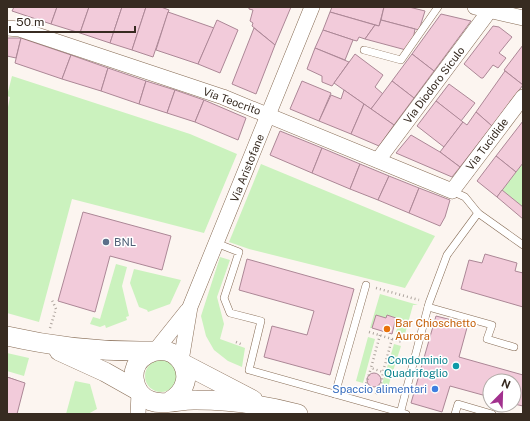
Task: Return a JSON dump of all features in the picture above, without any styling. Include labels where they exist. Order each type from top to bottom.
[{"type":"street","name":"Via Aristofane","points":[[190,307],[312,7]]},
{"type":"street","points":[[483,9],[523,18]]},
{"type":"street","name":"Via Diodoro Siculo","points":[[378,160],[483,9]]},
{"type":"street","name":"Via Teocrito","points":[[7,28],[20,29],[152,72],[269,114],[452,191]]},
{"type":"street","name":"Via Tucidide","points":[[452,191],[523,97]]},
{"type":"street","points":[[138,414],[138,391],[134,381],[134,371],[144,356],[154,351],[190,307]]},
{"type":"street","points":[[163,406],[177,397],[186,382],[186,373],[182,363],[190,307]]},
{"type":"street","points":[[7,336],[45,345],[122,352],[170,352],[182,363],[264,405],[292,413]]},
{"type":"street","points":[[45,345],[105,372],[138,391],[151,402],[163,406],[196,400],[264,405]]},
{"type":"lane","points":[[364,50],[401,60],[438,7]]},
{"type":"lane","points":[[452,191],[465,197],[478,214],[523,245]]},
{"type":"lane","points":[[216,244],[239,252],[224,298],[230,313],[261,321],[249,370],[402,413],[429,305],[447,256],[478,214]]},
{"type":"lane","points":[[335,394],[366,284]]},
{"type":"lane","points":[[429,305],[492,325],[487,339],[514,347]]},
{"type":"lane","points":[[455,414],[458,404],[492,414]]},
{"type":"path","points":[[366,284],[429,305]]},
{"type":"path","points":[[45,345],[56,309],[52,300]]},
{"type":"path","points":[[369,332],[402,342]]},
{"type":"path","points":[[364,391],[380,335]]},
{"type":"path","points":[[376,394],[382,381],[392,339]]},
{"type":"path","points":[[370,368],[383,372]]},
{"type":"green space","points":[[12,76],[190,134],[237,154],[204,233],[72,199],[39,322],[7,313],[7,112],[10,97],[7,96]]},
{"type":"green space","points":[[523,163],[523,207],[502,190]]},
{"type":"green space","points":[[261,164],[435,236],[405,288],[249,249],[229,242]]},
{"type":"green space","points":[[220,257],[230,260],[217,297],[224,324],[220,339],[245,348],[242,367],[228,361],[214,350],[206,336],[201,316]]},
{"type":"green space","points":[[116,264],[127,267],[122,286],[129,316],[126,317],[127,320],[106,328],[105,325],[100,327],[90,324],[93,317],[100,319]]},
{"type":"green space","points":[[134,269],[181,280],[170,304],[148,312],[147,310],[139,307],[130,283]]},
{"type":"green space","points":[[380,294],[418,305],[413,305],[405,334],[396,332],[399,323],[395,322],[396,318],[387,315],[386,318],[376,315],[372,328],[370,328]]},
{"type":"green space","points":[[368,337],[375,339],[363,383],[356,381]]},
{"type":"green space","points":[[394,344],[401,346],[387,390],[381,388]]},
{"type":"green space","points":[[7,353],[29,358],[24,376],[7,371]]},
{"type":"green space","points":[[161,360],[167,361],[174,367],[177,376],[176,382],[170,389],[161,392],[155,391],[148,385],[145,376],[146,370],[152,363]]},
{"type":"green space","points":[[75,381],[90,384],[97,409],[88,414],[66,414]]},
{"type":"building","points":[[14,7],[57,7],[51,24],[12,11]]},
{"type":"building","points":[[57,7],[89,7],[80,33],[51,24]]},
{"type":"building","points":[[89,7],[122,7],[110,43],[80,33]]},
{"type":"building","points":[[122,7],[146,7],[132,50],[110,43]]},
{"type":"building","points":[[146,7],[161,7],[169,10],[153,57],[132,50]]},
{"type":"building","points":[[249,7],[291,7],[275,45],[252,26],[253,23],[250,21],[253,10],[249,9]]},
{"type":"building","points":[[332,7],[384,7],[379,26],[330,12]]},
{"type":"building","points":[[384,7],[409,7],[425,11],[419,30],[381,20]]},
{"type":"building","points":[[168,12],[214,28],[198,64],[156,50]]},
{"type":"building","points":[[330,12],[375,25],[365,39],[359,37],[357,41],[353,40],[323,30]]},
{"type":"building","points":[[441,14],[471,21],[434,71],[412,54]]},
{"type":"building","points":[[217,20],[238,30],[220,73],[198,64]]},
{"type":"building","points":[[381,20],[415,29],[413,40],[406,50],[365,39],[375,25],[379,26]]},
{"type":"building","points":[[493,26],[499,27],[512,37],[499,53],[506,58],[498,68],[493,65],[483,78],[481,78],[464,64]]},
{"type":"building","points":[[254,28],[275,45],[256,94],[232,84]]},
{"type":"building","points":[[323,30],[353,40],[345,60],[315,48]]},
{"type":"building","points":[[7,38],[21,38],[16,58],[7,56]]},
{"type":"building","points":[[21,38],[71,55],[62,79],[15,63]]},
{"type":"building","points":[[523,45],[523,85],[504,70]]},
{"type":"building","points":[[315,48],[349,62],[332,86],[322,82],[322,76],[307,69]]},
{"type":"building","points":[[355,54],[383,75],[375,87],[383,94],[371,109],[334,83]]},
{"type":"building","points":[[412,54],[434,71],[414,98],[392,81]]},
{"type":"building","points":[[71,55],[108,68],[101,91],[62,79]]},
{"type":"building","points":[[108,68],[146,81],[139,104],[101,91]]},
{"type":"building","points":[[505,71],[523,85],[492,126],[476,112]]},
{"type":"building","points":[[146,81],[175,90],[167,113],[139,104]]},
{"type":"building","points":[[302,81],[331,93],[319,121],[290,109]]},
{"type":"building","points":[[392,81],[414,98],[394,125],[371,109]]},
{"type":"building","points":[[449,84],[475,103],[461,121],[436,101]]},
{"type":"building","points":[[175,90],[204,100],[195,122],[167,113]]},
{"type":"building","points":[[344,90],[364,104],[351,134],[319,121],[331,95],[341,99]]},
{"type":"building","points":[[204,100],[246,118],[238,140],[195,122]]},
{"type":"building","points":[[436,101],[463,122],[444,147],[417,126]]},
{"type":"building","points":[[364,104],[394,125],[379,146],[351,134]]},
{"type":"building","points":[[476,112],[492,126],[460,167],[440,152],[463,122],[467,125]]},
{"type":"building","points":[[523,121],[523,163],[516,172],[496,156]]},
{"type":"building","points":[[280,131],[322,148],[312,173],[270,155]]},
{"type":"building","points":[[411,135],[440,152],[460,167],[452,177],[396,153]]},
{"type":"building","points":[[322,148],[360,164],[350,189],[312,173]]},
{"type":"building","points":[[496,156],[516,172],[497,197],[477,181]]},
{"type":"building","points":[[360,164],[389,176],[378,200],[350,189]]},
{"type":"building","points":[[389,176],[419,188],[409,213],[378,200]]},
{"type":"building","points":[[419,188],[450,200],[445,217],[440,226],[409,213]]},
{"type":"building","points":[[502,190],[523,207],[523,219],[497,197]]},
{"type":"building","points":[[83,212],[171,236],[162,270],[110,256],[95,312],[58,301]]},
{"type":"building","points":[[485,254],[517,263],[515,271],[523,273],[523,307],[461,289],[469,260],[482,263]]},
{"type":"building","points":[[247,259],[354,289],[330,375],[264,357],[272,326],[307,335],[314,311],[239,290]]},
{"type":"building","points":[[376,315],[386,318],[387,315],[396,318],[392,334],[372,328]]},
{"type":"building","name":"Condominio Quadrifoglio","points":[[436,316],[468,324],[459,357],[516,373],[482,373],[482,395],[450,386],[442,412],[411,403]]},
{"type":"building","points":[[374,373],[379,375],[381,380],[379,385],[374,387],[369,385],[367,380],[369,375]]},
{"type":"building","name":"Condominio Quadrifoglio","points":[[522,375],[523,375],[522,406]]},
{"type":"building","points":[[7,377],[18,381],[9,414],[7,414]]},
{"type":"building","points":[[7,377],[25,383],[17,414],[7,414]]},
{"type":"place","name":"BNL","points":[[106,242]]},
{"type":"place","name":"Bar Chioschetto Aurora","points":[[387,329]]},
{"type":"place","name":"Condominio Quadrifoglio","points":[[456,366]]},
{"type":"place","name":"Spaccio alimentari","points":[[435,389]]}]
